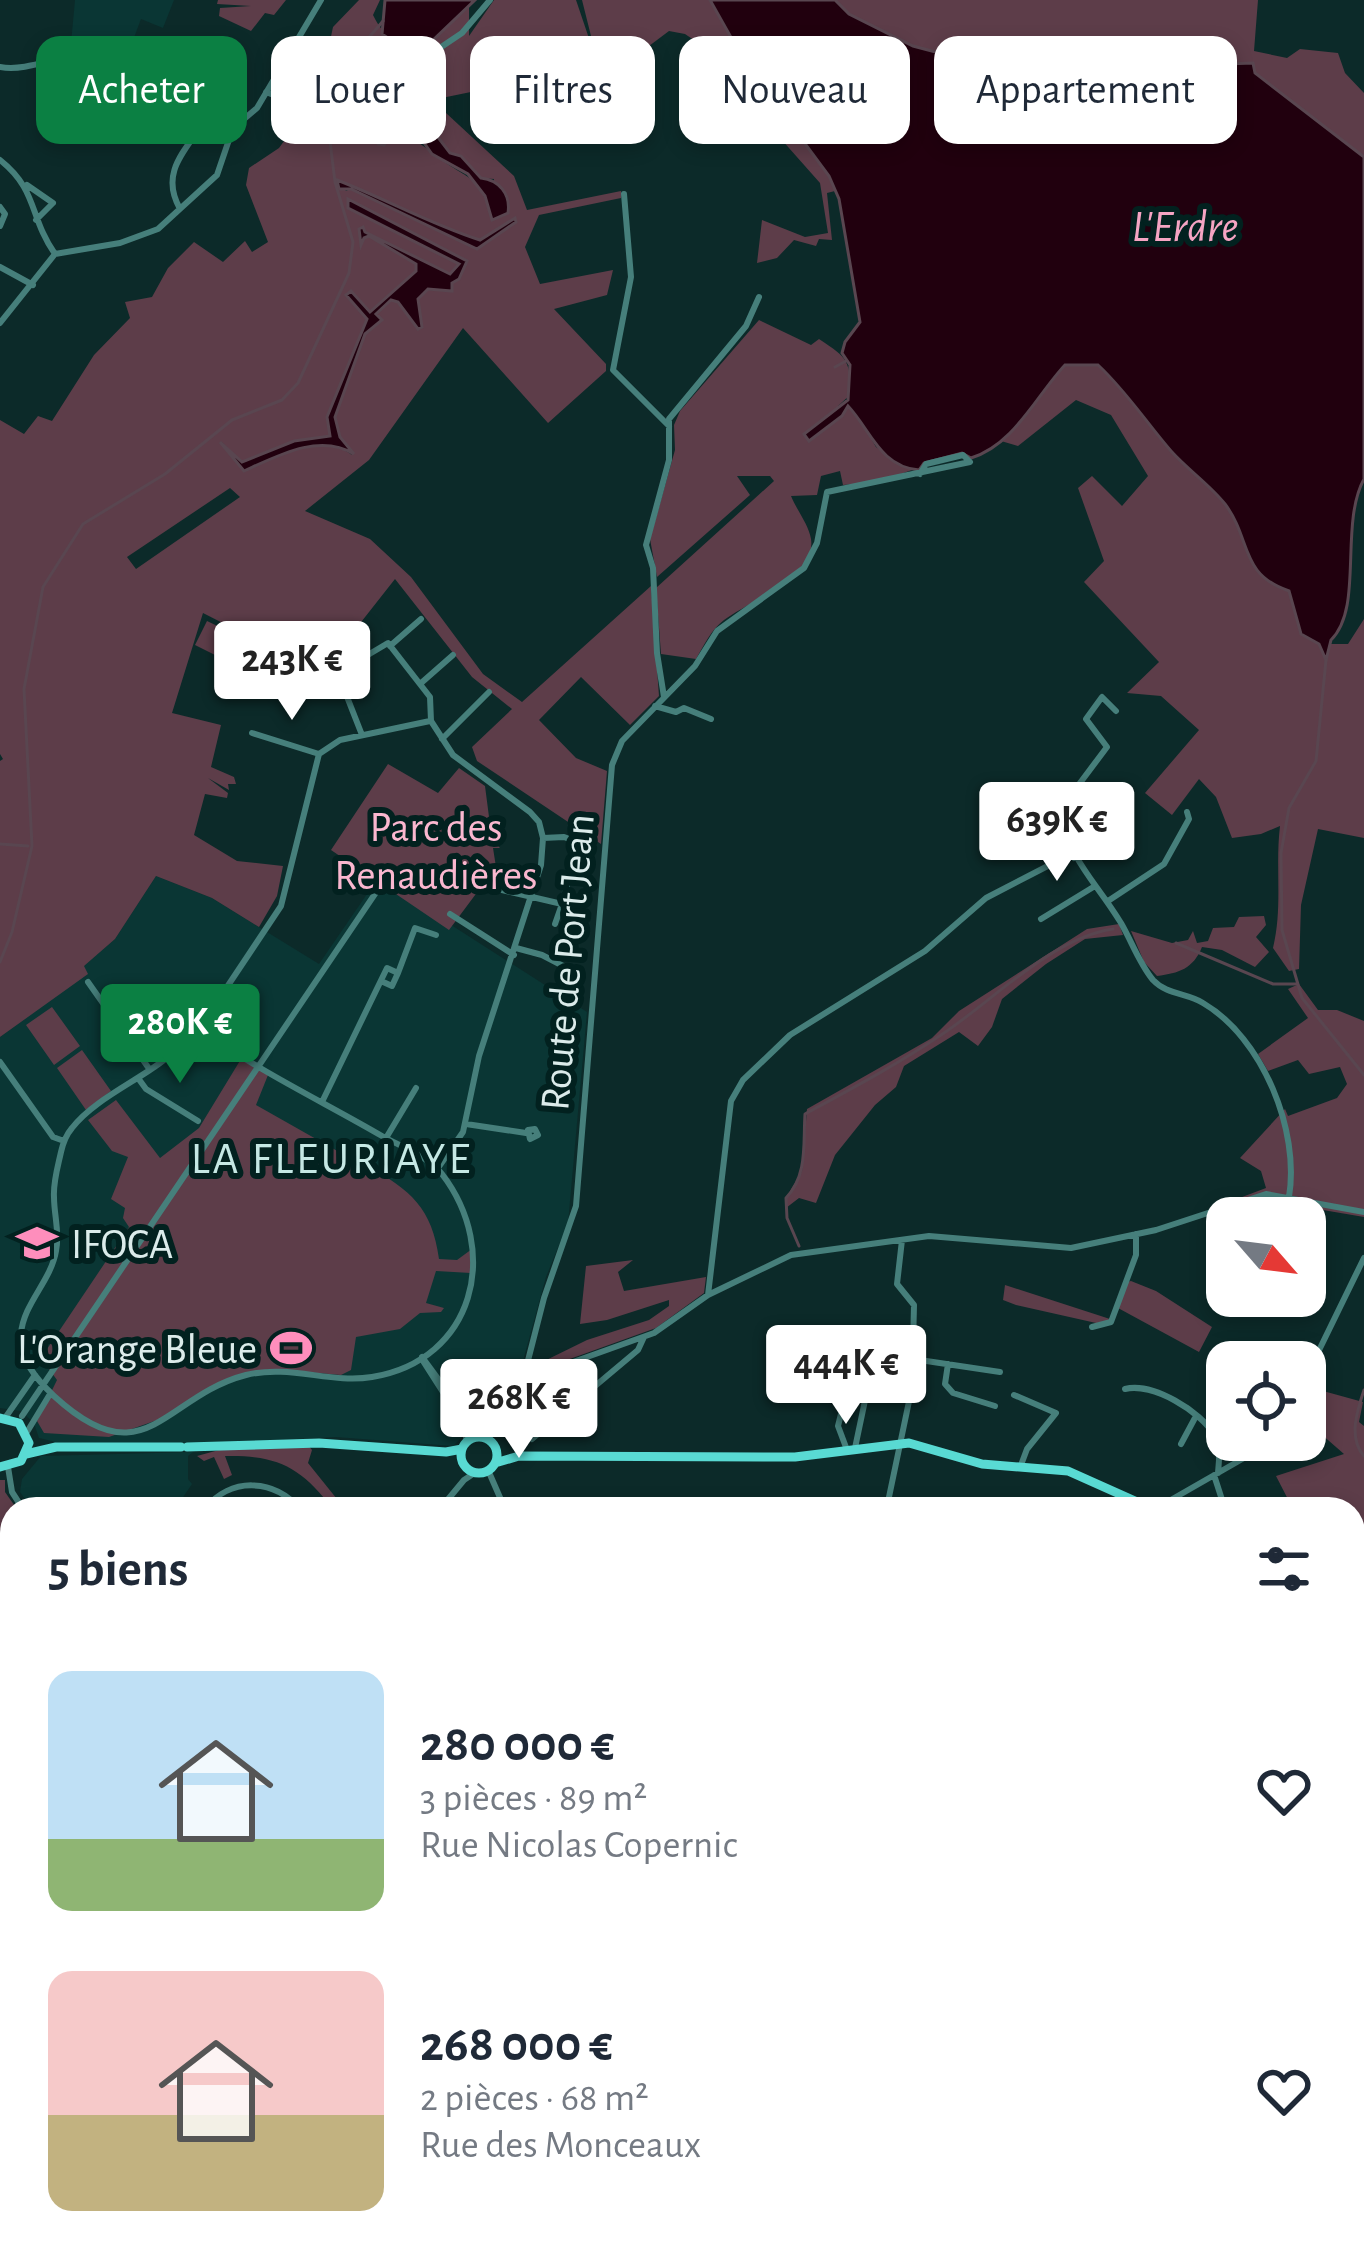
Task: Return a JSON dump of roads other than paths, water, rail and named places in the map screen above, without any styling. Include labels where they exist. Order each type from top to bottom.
[{"type":"main road","points":[[2,1418],[19,1423],[27,1435],[56,1447]]},
{"type":"main road","points":[[26,1454],[27,1435]]},
{"type":"main road","points":[[488,1441],[519,1456]]},
{"type":"main road","points":[[4,1467],[26,1454],[56,1447],[319,1443],[464,1453],[488,1441]]},
{"type":"main road","points":[[488,1441],[492,1467]]},
{"type":"main road","points":[[464,1453],[476,1472],[519,1456],[795,1457],[900,1442],[982,1464],[1068,1471],[1126,1496]]},
{"type":"street","points":[[247,117],[254,113],[321,0]]},
{"type":"street","points":[[266,92],[298,106],[331,106],[384,95],[410,68],[462,33],[490,0]]},
{"type":"street","points":[[0,79],[2,68],[36,63]]},
{"type":"street","points":[[180,209],[173,168],[189,144]]},
{"type":"street","points":[[0,323],[56,254],[158,229],[217,175],[228,144]]},
{"type":"street","points":[[0,160],[53,203],[36,220]]},
{"type":"street","points":[[27,185],[36,220],[56,254]]},
{"type":"street","points":[[624,194],[631,277],[613,370],[669,426]]},
{"type":"street","points":[[0,207],[5,214],[0,226]]},
{"type":"street","points":[[0,267],[33,285]]},
{"type":"street","points":[[664,697],[653,568],[646,544],[669,460],[669,426],[677,409],[746,326],[759,297]]},
{"type":"street","name":"Route de Port Jean","points":[[488,1441],[523,1380],[544,1298],[576,1206],[612,765],[622,741],[694,666],[726,623],[789,583],[811,558],[823,500],[831,490],[920,474],[926,464],[946,464],[963,455],[970,462]]},
{"type":"street","points":[[390,646],[421,619]]},
{"type":"street","points":[[362,735],[342,684],[356,662],[388,644],[433,704],[431,722],[453,755],[539,822],[543,838],[541,865],[480,1053],[466,1124],[454,1150],[438,1168]]},
{"type":"street","points":[[420,685],[453,656]]},
{"type":"street","points":[[442,739],[489,692]]},
{"type":"street","points":[[1116,711],[1102,697],[1086,718],[1107,747],[1059,811],[1073,856],[1108,901],[1153,979],[1168,991],[1202,1002],[1257,1057],[1275,1090],[1282,1114],[1289,1197],[1253,1197]]},
{"type":"street","points":[[655,706],[676,712],[684,708],[710,718]]},
{"type":"street","points":[[202,1030],[438,1168],[470,1225],[474,1270],[458,1320],[422,1357],[398,1370],[369,1378],[281,1370],[246,1376],[208,1392],[170,1418],[131,1431],[102,1430],[51,1393],[22,1351],[22,1330],[56,1255],[54,1196],[64,1141],[80,1120],[202,1030],[281,906],[319,754],[332,743],[431,722]]},
{"type":"street","points":[[252,733],[319,754]]},
{"type":"street","points":[[1108,901],[1164,864],[1189,819],[1187,812]]},
{"type":"street","points":[[708,1295],[731,1100],[743,1080],[790,1035],[925,952],[986,898],[1107,836]]},
{"type":"street","points":[[543,838],[572,840]]},
{"type":"street","points":[[556,924],[570,873]]},
{"type":"street","points":[[22,1416],[381,885]]},
{"type":"street","points":[[1041,919],[1095,886]]},
{"type":"street","points":[[502,890],[562,904]]},
{"type":"street","points":[[450,914],[515,952],[542,955],[567,968]]},
{"type":"street","points":[[322,1102],[387,968],[398,974],[415,928],[436,935]]},
{"type":"street","points":[[88,982],[149,1070]]},
{"type":"street","points":[[0,1062],[53,1137],[64,1141]]},
{"type":"street","points":[[138,1078],[151,1093],[198,1121]]},
{"type":"street","points":[[386,1138],[416,1088]]},
{"type":"street","points":[[466,1124],[526,1133]]},
{"type":"street","points":[[1326,1204],[1364,1212]]},
{"type":"street","points":[[523,1380],[666,1327],[708,1295],[791,1255],[929,1236],[1065,1249],[1136,1234],[1206,1212]]},
{"type":"street","points":[[1092,1327],[1111,1322],[1136,1255],[1136,1234]]},
{"type":"street","points":[[889,1497],[911,1404],[914,1303],[897,1284],[902,1240]]},
{"type":"street","points":[[1323,1341],[1364,1258]]},
{"type":"street","points":[[532,1439],[638,1350],[644,1337]]},
{"type":"street","points":[[851,1449],[875,1353]]},
{"type":"street","points":[[851,1449],[838,1426],[856,1354]]},
{"type":"street","points":[[422,1357],[488,1441]]},
{"type":"street","points":[[422,1357],[462,1422],[460,1484]]},
{"type":"street","points":[[913,1359],[1000,1372]]},
{"type":"street","points":[[948,1364],[945,1384],[953,1393],[994,1406]]},
{"type":"street","points":[[2,1418],[35,1375]]},
{"type":"street","points":[[1125,1388],[1158,1394],[1196,1416],[1216,1437],[1216,1474],[1223,1497]]},
{"type":"street","points":[[27,1435],[51,1393]]},
{"type":"street","points":[[1014,1395],[1057,1413],[1027,1449],[1022,1465]]},
{"type":"street","points":[[1181,1444],[1196,1416]]},
{"type":"street","points":[[1175,1497],[1235,1461]]},
{"type":"street","points":[[4,1467],[15,1497]]},
{"type":"street","points":[[492,1467],[501,1497]]},
{"type":"street","points":[[450,1497],[476,1472]]},
{"type":"street","points":[[219,1497],[229,1489],[256,1485],[286,1497]]},
{"type":"water","points":[[385,0],[475,0],[437,36],[382,34]]},
{"type":"water","name":"L'Erdre","points":[[710,0],[835,0],[849,14],[893,36],[730,36]]},
{"type":"water","name":"L'Erdre","points":[[910,44],[934,52],[934,144],[1237,144],[1237,64],[1253,63],[1255,73],[1364,157],[1364,479],[1353,519],[1347,608],[1326,660],[1319,644],[1301,634],[1289,591],[1273,584],[1254,565],[1225,504],[1171,451],[1098,365],[1065,365],[1012,431],[971,458],[962,453],[924,463],[919,470],[906,467],[885,454],[848,406],[809,441],[804,434],[848,400],[850,365],[842,353],[860,322],[839,199],[805,144],[910,144]]},
{"type":"water","points":[[425,144],[443,144],[450,153],[461,156],[481,178],[502,189],[508,213],[492,220],[485,196],[468,174],[432,154]]},
{"type":"water","points":[[337,180],[480,240],[515,218],[516,222],[477,249],[351,189],[339,189]]},
{"type":"water","points":[[348,199],[467,261],[452,291],[428,289],[418,299],[422,327],[418,329],[398,302],[391,300],[376,314],[382,320],[365,334],[335,417],[340,437],[354,454],[313,446],[244,471],[220,442],[242,462],[294,441],[330,436],[327,417],[367,319],[346,295],[351,291],[370,312],[416,271],[416,264],[369,236],[361,245],[359,229],[450,274],[459,264],[348,208]]},
{"type":"waterway","points":[[370,36],[383,21]]},
{"type":"waterway","points":[[0,962],[32,846],[24,689],[43,587],[83,524],[165,474],[232,420],[282,400],[298,383],[349,273],[353,242],[335,182],[330,144]]},
{"type":"waterway","points":[[835,367],[846,361]]},
{"type":"waterway","points":[[1326,660],[1316,761],[1289,808],[1281,853],[1282,930],[1302,998],[1364,1075]]},
{"type":"waterway","points":[[0,844],[28,846]]},
{"type":"waterway","points":[[799,1246],[787,1218],[786,1198],[801,1169],[805,1114],[925,1046],[1045,958],[1113,929]]},
{"type":"waterway","points":[[1176,943],[1273,984],[1296,984]]},
{"type":"waterway","points":[[1364,1390],[1355,1433],[1364,1456]]},
{"type":"place","name":"IFOCA","points":[[37,1243]]},
{"type":"place","name":"L'Orange Bleue","points":[[291,1348]]},
{"type":"district","name":"LA FLEURIAYE","points":[[332,1157]]},
{"type":"park label","name":"Parc des Renaudières","points":[[436,850]]}]
